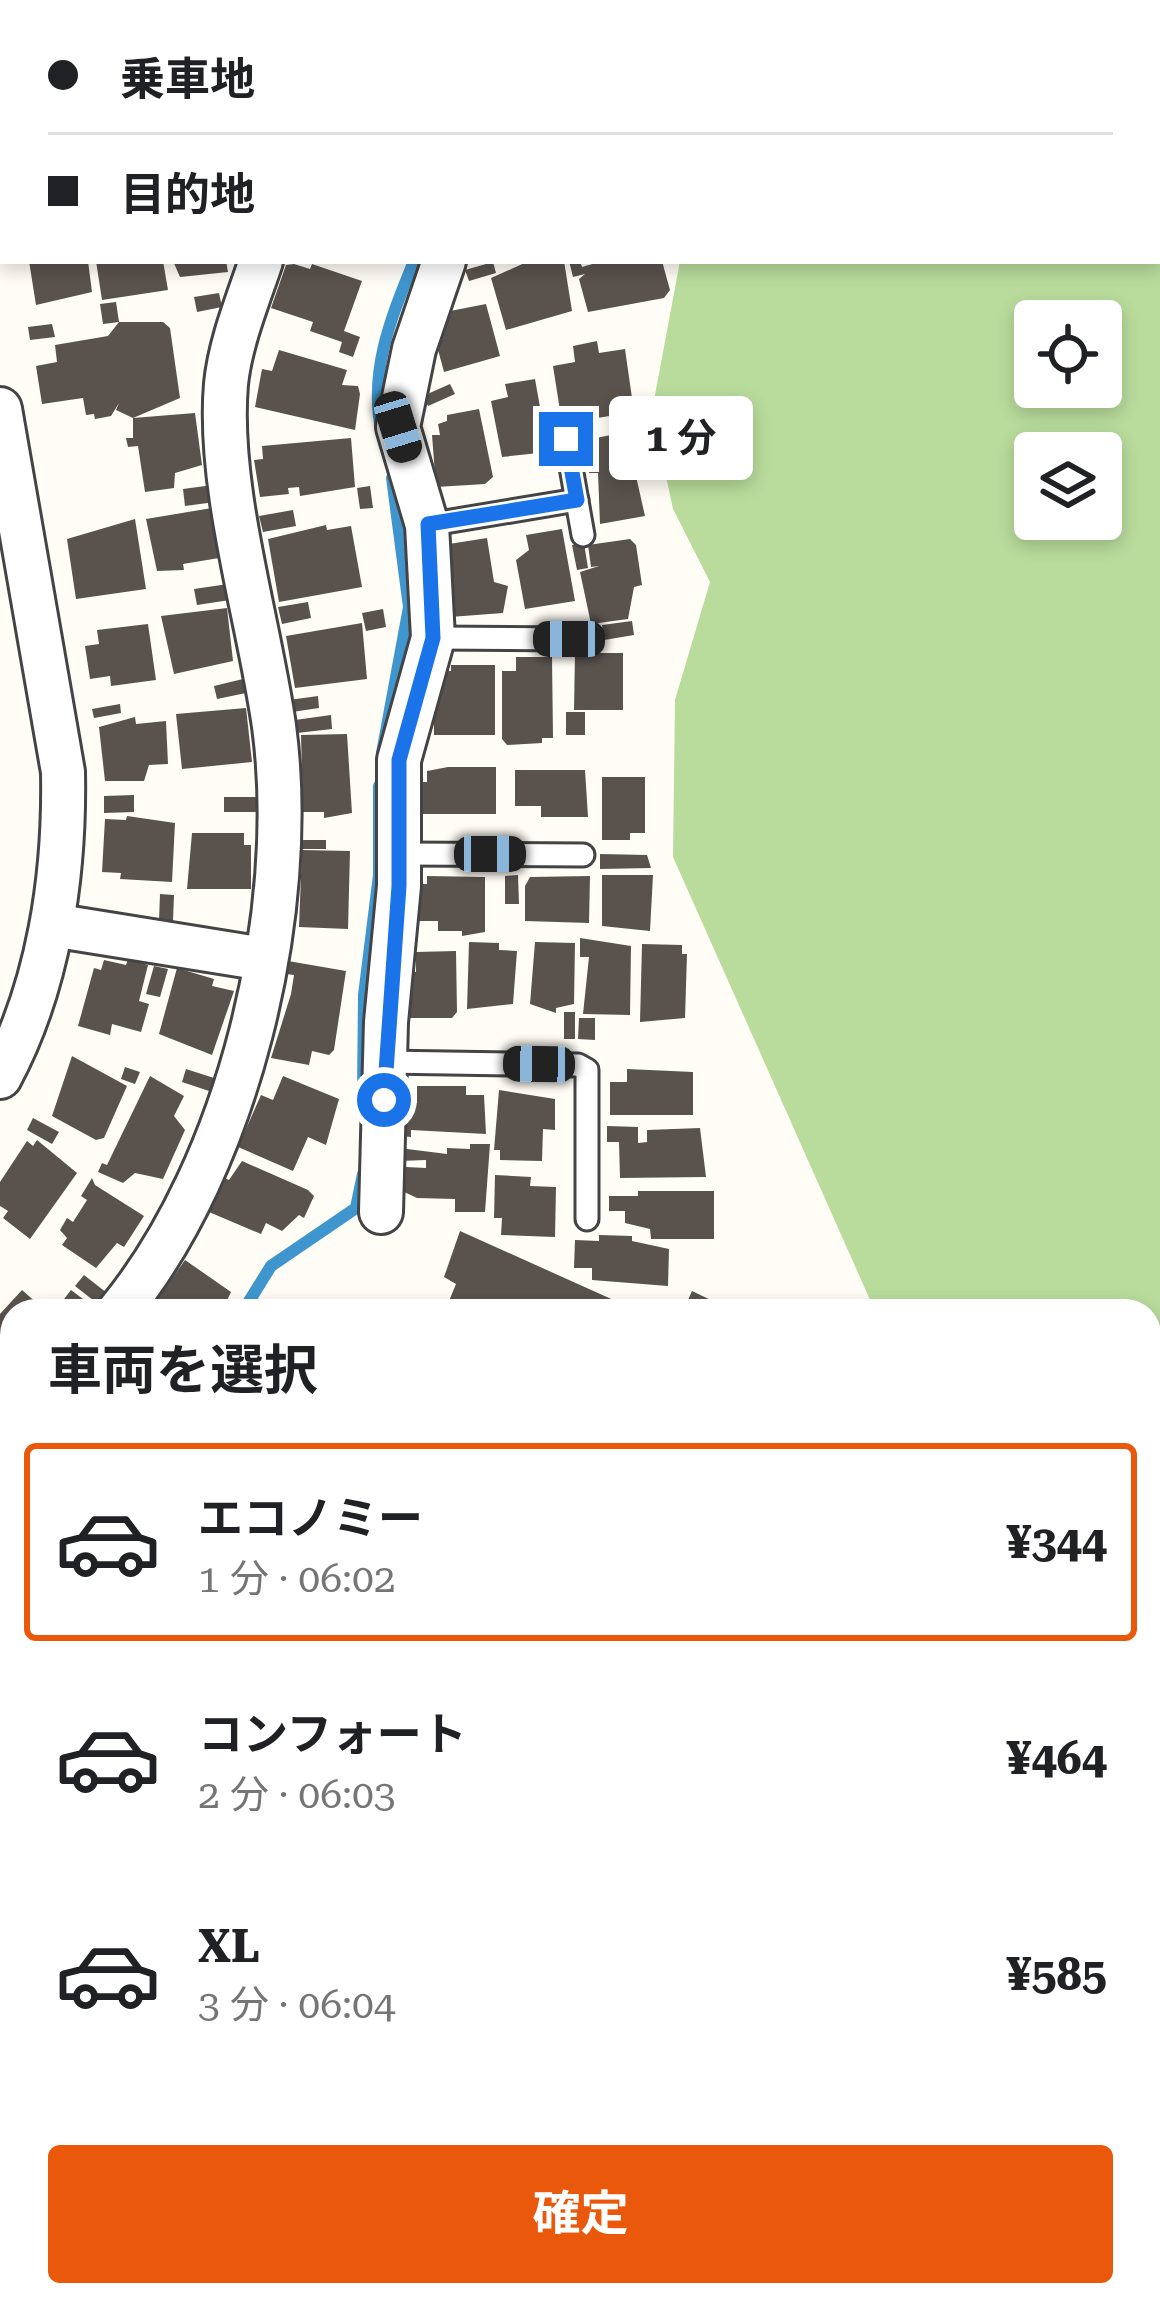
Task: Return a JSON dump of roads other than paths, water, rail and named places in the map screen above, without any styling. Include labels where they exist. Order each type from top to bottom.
[{"type":"street","points":[[126,1299],[187,1200],[228,1111],[254,1035],[264,959],[281,808],[274,727],[225,439],[226,380],[260,264]]},
{"type":"street","points":[[381,1212],[399,760],[433,638],[428,524],[398,427],[414,349],[443,264]]},
{"type":"street","points":[[0,1077],[29,1008],[52,925],[64,828],[63,772],[2,436]]},
{"type":"street","points":[[52,925],[264,959]]},
{"type":"lane","points":[[566,439],[583,535]]},
{"type":"lane","points":[[428,524],[577,500]]},
{"type":"lane","points":[[433,638],[569,639]]},
{"type":"lane","points":[[398,854],[583,855]]},
{"type":"lane","points":[[385,1062],[578,1065],[587,1070],[586,1219]]},
{"type":"waterway","points":[[382,434],[380,367],[413,264]]},
{"type":"waterway","points":[[382,753],[409,607],[392,478]]},
{"type":"waterway","points":[[363,1094],[364,995],[379,875],[379,786]]},
{"type":"waterway","points":[[250,1299],[271,1266],[356,1208],[363,1174]]}]
